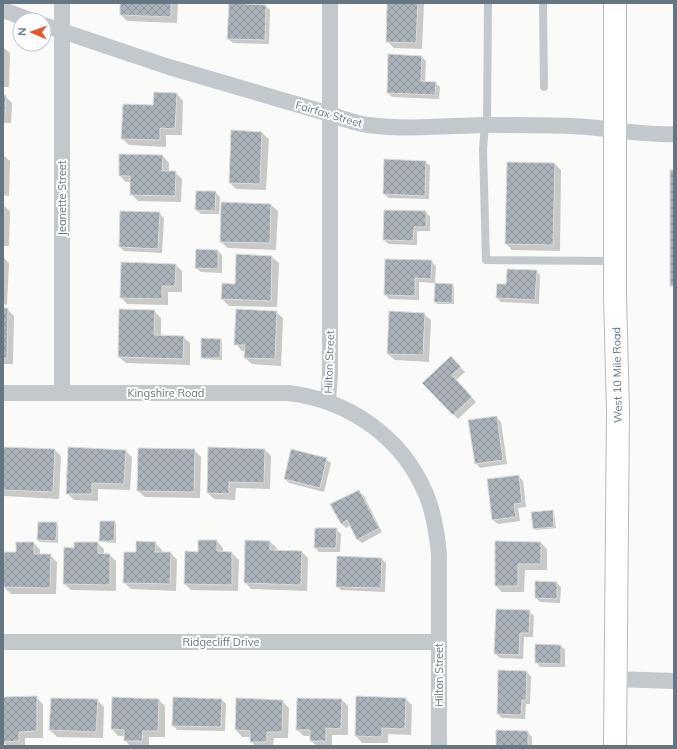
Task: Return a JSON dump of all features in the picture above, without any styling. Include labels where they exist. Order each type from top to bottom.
[{"type":"main road","name":"West 10 Mile Road","points":[[615,3],[615,296],[618,411],[614,679],[615,746]]},
{"type":"street","name":"Jeanette Street","points":[[62,3],[62,393]]},
{"type":"street","name":"Hilton Street","points":[[330,3],[330,337],[328,401],[358,416],[378,429],[407,460],[416,474],[426,495],[438,535],[439,554],[439,746]]},
{"type":"street","name":"Fairfax Street","points":[[52,28],[169,67],[330,114],[352,122],[368,125],[420,127],[486,125],[572,126],[614,129],[656,135],[674,134]]},
{"type":"street","name":"Kingshire Road","points":[[3,393],[271,392],[307,395],[328,401]]},
{"type":"street","name":"Ridgecliff Drive","points":[[3,642],[439,642]]},
{"type":"street","points":[[614,679],[674,681]]},
{"type":"lane","points":[[488,3],[486,125],[483,149],[486,260],[615,261]]},
{"type":"lane","points":[[543,3],[544,87]]},
{"type":"building","points":[[120,3],[171,3],[171,17],[120,15]]},
{"type":"building","points":[[229,3],[266,5],[265,40],[227,39]]},
{"type":"building","points":[[387,3],[418,3],[416,43],[386,42]]},
{"type":"building","points":[[388,54],[422,56],[421,81],[436,82],[435,95],[387,93]]},
{"type":"building","points":[[154,92],[177,93],[175,129],[160,128],[160,140],[121,139],[123,104],[153,105]]},
{"type":"building","points":[[3,95],[6,95],[5,117],[3,117]]},
{"type":"building","points":[[231,130],[262,132],[260,184],[229,183]]},
{"type":"building","points":[[119,154],[163,155],[162,171],[176,171],[175,196],[130,195],[130,176],[119,176]]},
{"type":"building","points":[[384,159],[426,161],[425,196],[383,194]]},
{"type":"building","points":[[507,162],[555,163],[553,245],[505,244]]},
{"type":"building","points":[[670,170],[674,170],[674,286],[670,286]]},
{"type":"building","points":[[196,191],[216,191],[215,211],[195,210]]},
{"type":"building","points":[[221,202],[271,204],[270,243],[220,242]]},
{"type":"building","points":[[3,204],[4,204],[3,240]]},
{"type":"building","points":[[384,210],[426,211],[426,227],[414,227],[413,241],[383,240]]},
{"type":"building","points":[[120,211],[160,212],[158,249],[119,247]]},
{"type":"building","points":[[196,249],[218,250],[218,269],[195,268]]},
{"type":"building","points":[[236,254],[272,256],[271,301],[221,299],[222,283],[235,284]]},
{"type":"building","points":[[385,259],[432,260],[431,279],[415,278],[415,296],[384,295]]},
{"type":"building","points":[[121,262],[176,264],[175,286],[162,286],[162,299],[120,298]]},
{"type":"building","points":[[507,269],[537,270],[535,300],[496,298],[497,284],[506,284]]},
{"type":"building","points":[[435,283],[453,284],[452,303],[434,302]]},
{"type":"building","points":[[3,308],[8,308],[7,358],[3,358]]},
{"type":"building","points":[[119,309],[155,310],[154,335],[184,336],[183,359],[118,357]]},
{"type":"building","points":[[236,309],[277,311],[275,359],[244,358],[245,345],[234,345]]},
{"type":"building","points":[[389,311],[425,313],[423,355],[387,354]]},
{"type":"building","points":[[201,338],[221,339],[220,358],[201,358]]},
{"type":"building","points":[[451,356],[461,367],[452,375],[472,397],[453,415],[422,383]]},
{"type":"building","points":[[497,416],[503,460],[475,464],[468,420]]},
{"type":"building","points":[[3,447],[55,449],[53,492],[3,490]]},
{"type":"building","points":[[68,447],[126,450],[124,484],[92,483],[92,494],[66,494]]},
{"type":"building","points":[[208,447],[265,449],[264,483],[229,482],[229,494],[207,493]]},
{"type":"building","points":[[138,448],[195,449],[194,492],[137,491]]},
{"type":"building","points":[[291,449],[327,458],[320,488],[284,479]]},
{"type":"building","points":[[519,475],[522,503],[514,504],[516,517],[492,520],[487,479]]},
{"type":"building","points":[[359,490],[379,528],[357,540],[347,520],[341,524],[330,504]]},
{"type":"building","points":[[553,510],[554,527],[533,529],[531,512]]},
{"type":"building","points":[[100,521],[115,521],[114,541],[99,541]]},
{"type":"building","points":[[38,522],[57,522],[56,541],[37,540]]},
{"type":"building","points":[[315,528],[337,528],[336,548],[314,548]]},
{"type":"building","points":[[198,540],[217,540],[217,551],[232,552],[232,585],[184,584],[185,551],[198,552]]},
{"type":"building","points":[[245,540],[270,541],[270,550],[302,551],[301,585],[244,583]]},
{"type":"building","points":[[136,541],[156,542],[155,552],[171,552],[170,584],[123,583],[124,552],[136,552]]},
{"type":"building","points":[[495,541],[541,542],[541,564],[518,564],[518,586],[495,586]]},
{"type":"building","points":[[16,542],[34,542],[34,554],[51,554],[50,588],[3,587],[4,552],[16,552]]},
{"type":"building","points":[[74,542],[98,542],[98,553],[110,554],[110,585],[63,584],[64,547],[74,548]]},
{"type":"building","points":[[337,556],[382,558],[381,588],[336,587]]},
{"type":"building","points":[[535,581],[557,582],[557,599],[535,598]]},
{"type":"building","points":[[496,609],[530,610],[529,633],[520,633],[519,655],[494,654]]},
{"type":"building","points":[[535,644],[561,645],[561,664],[535,663]]},
{"type":"building","points":[[498,670],[527,671],[526,700],[522,700],[521,715],[497,714]]},
{"type":"building","points":[[37,696],[37,731],[19,732],[19,741],[3,742],[3,697]]},
{"type":"building","points":[[356,696],[406,698],[405,729],[382,728],[382,737],[355,736]]},
{"type":"building","points":[[112,697],[159,699],[158,731],[143,731],[142,741],[124,741],[124,730],[111,729]]},
{"type":"building","points":[[173,697],[222,699],[221,727],[172,726]]},
{"type":"building","points":[[51,698],[98,699],[96,732],[49,730]]},
{"type":"building","points":[[236,698],[283,700],[282,732],[267,732],[267,742],[250,742],[250,731],[235,730]]},
{"type":"building","points":[[297,698],[342,699],[341,729],[326,728],[326,741],[310,741],[310,730],[296,730]]},
{"type":"building","points":[[496,730],[528,731],[528,746],[496,746]]}]
